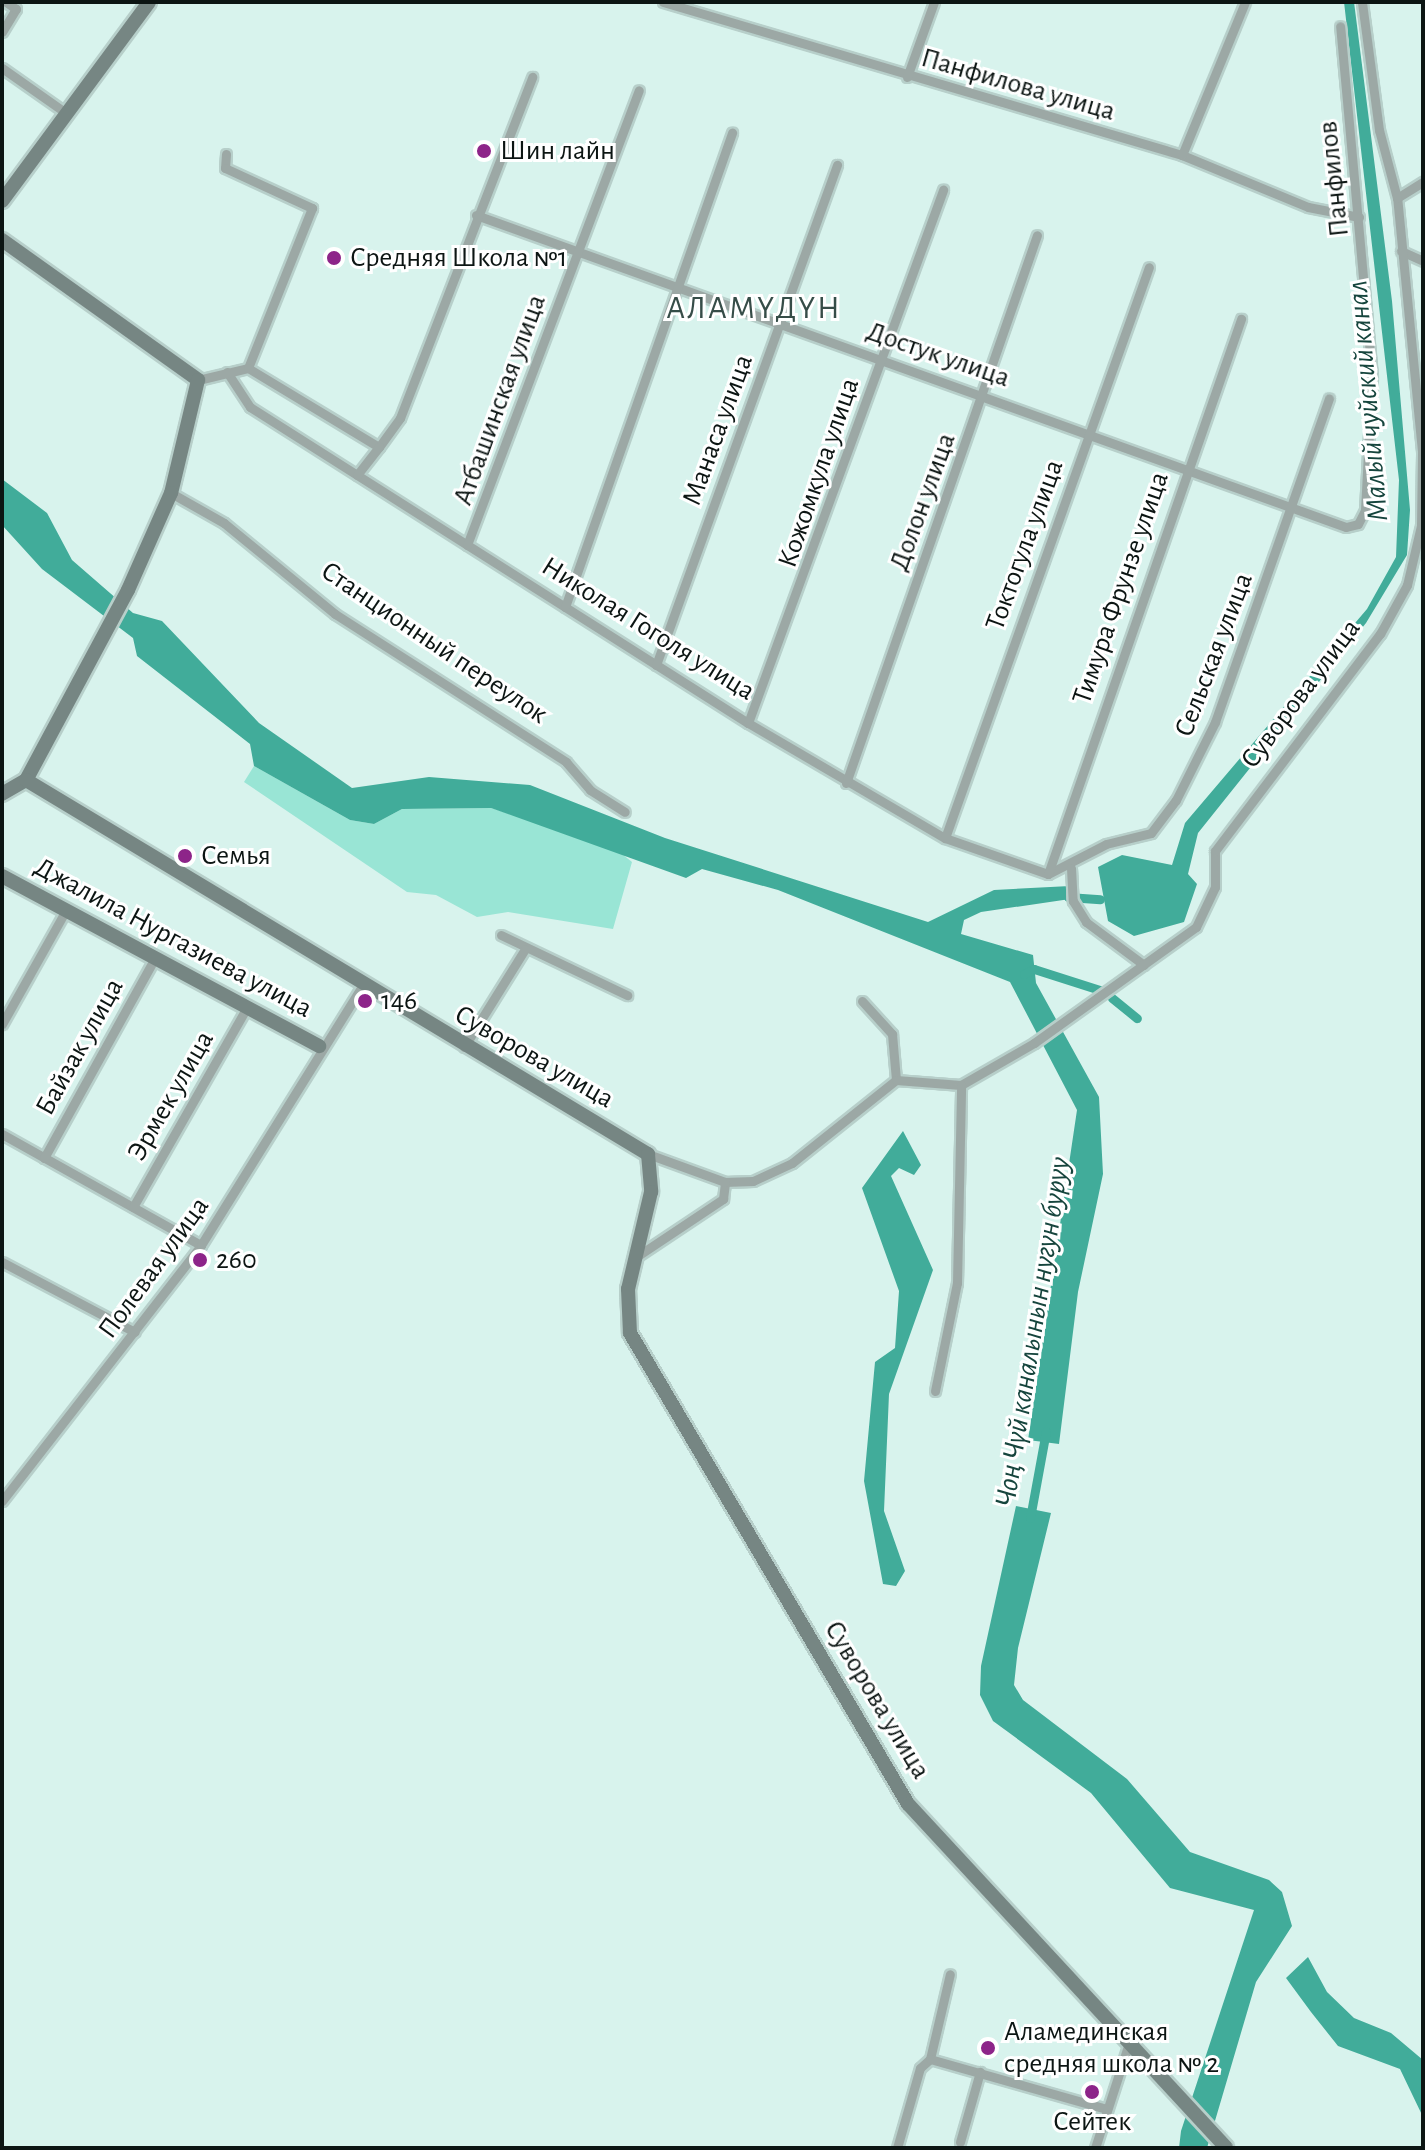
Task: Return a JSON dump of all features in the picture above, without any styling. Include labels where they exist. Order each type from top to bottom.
[{"type":"street","points":[[2,32],[16,9],[6,2]]},
{"type":"street","points":[[2,201],[149,2]]},
{"type":"street","name":"Панфилова улица","points":[[663,2],[907,77],[1182,155],[1308,207],[1359,217]]},
{"type":"street","points":[[907,77],[934,2]]},
{"type":"street","points":[[1182,155],[1245,2]]},
{"type":"street","name":"Суворова улица","points":[[961,1085],[1144,965],[1196,927],[1215,887],[1215,851],[1380,634],[1407,585],[1421,526],[1422,451],[1397,198],[1379,130],[1362,2]]},
{"type":"street","name":"Панфилов","points":[[1294,506],[1346,527],[1358,524],[1365,510],[1372,376],[1340,26]]},
{"type":"street","points":[[2,68],[66,113]]},
{"type":"street","points":[[357,475],[400,418],[476,215],[532,77]]},
{"type":"street","name":"Атбашинская улица","points":[[467,545],[639,90]]},
{"type":"street","points":[[565,607],[732,133]]},
{"type":"street","points":[[226,154],[225,168],[312,208],[248,368]]},
{"type":"street","name":"Манаса улица","points":[[656,665],[837,165]]},
{"type":"street","points":[[1397,198],[1423,182]]},
{"type":"street","name":"Кожомкула улица","points":[[748,723],[943,190]]},
{"type":"street","name":"Достук улица","points":[[476,215],[1294,506]]},
{"type":"street","name":"Долон улица","points":[[846,783],[985,395],[1037,235]]},
{"type":"street","points":[[2,240],[198,380]]},
{"type":"street","points":[[1401,251],[1423,261]]},
{"type":"street","name":"Токтогула улица","points":[[945,838],[1149,267]]},
{"type":"street","name":"Тимура Фрунзе улица","points":[[1048,874],[1185,466],[1241,319]]},
{"type":"street","points":[[198,380],[248,368],[379,447]]},
{"type":"street","name":"Николая Гоголя улица","points":[[227,372],[250,407],[846,783],[945,838],[1048,874]]},
{"type":"street","points":[[2,794],[26,780],[128,590],[171,493],[198,380]]},
{"type":"street","name":"Сельская улица","points":[[1071,868],[1106,844],[1151,833],[1166,816],[1215,722],[1294,506],[1329,399]]},
{"type":"street","name":"Станционный переулок","points":[[171,493],[224,523],[335,614],[566,762],[590,790],[625,812]]},
{"type":"street","name":"Суворова улица","points":[[26,780],[464,1047],[648,1154],[725,1182],[753,1181],[792,1163],[896,1080]]},
{"type":"street","points":[[1048,874],[1071,868],[1073,901],[1108,943],[1144,965]]},
{"type":"street","name":"Джалила Нургазиева улица","points":[[2,876],[319,1046]]},
{"type":"street","points":[[2,1024],[66,910]]},
{"type":"street","points":[[501,935],[627,995]]},
{"type":"street","points":[[464,1047],[525,949]]},
{"type":"street","name":"Байзак улица","points":[[44,1158],[155,958]]},
{"type":"street","name":"Полевая улица","points":[[2,1501],[201,1245],[319,1046],[363,985]]},
{"type":"street","points":[[862,1001],[892,1034],[896,1080],[961,1085],[957,1283],[935,1391]]},
{"type":"street","name":"Эрмек улица","points":[[133,1207],[247,1007]]},
{"type":"street","points":[[2,1134],[201,1245]]},
{"type":"street","name":"Суворова улица","points":[[648,1154],[651,1192],[628,1289],[630,1333],[908,1804],[1127,2049],[1223,2145]]},
{"type":"street","points":[[636,1258],[723,1199],[725,1182]]},
{"type":"street","points":[[2,1262],[135,1332]]},
{"type":"street","points":[[897,2148],[920,2068],[930,2059],[950,1974]]},
{"type":"street","points":[[1095,2148],[1127,2049]]},
{"type":"street","points":[[930,2059],[1107,2109]]},
{"type":"street","points":[[960,2142],[980,2072]]},
{"type":"shaded area","points":[[1344,2],[1354,2],[1392,301],[1410,510],[1407,555],[1366,623],[1198,833],[1188,874],[1197,884],[1184,922],[1134,936],[1108,921],[1098,867],[1122,855],[1172,865],[1185,823],[1367,609],[1396,557],[1399,480]]},
{"type":"shaded area","points":[[2,479],[47,513],[72,560],[133,613],[162,621],[259,723],[352,788],[429,777],[530,785],[665,838],[928,922],[994,890],[1070,886],[1070,899],[981,912],[964,920],[961,934],[1033,955],[1036,983],[1099,1097],[1103,1174],[1078,1292],[1059,1444],[1028,1440],[1077,1110],[1010,982],[778,890],[702,869],[686,878],[491,808],[402,809],[374,824],[350,820],[254,766],[250,744],[137,656],[133,638],[42,569],[2,525]]},
{"type":"shaded area","points":[[254,766],[350,820],[374,824],[402,809],[491,808],[612,846],[632,862],[613,929],[508,912],[477,917],[436,895],[407,892],[244,782]]},
{"type":"shaded area","points":[[903,1131],[921,1165],[914,1175],[899,1168],[891,1176],[933,1270],[889,1394],[884,1511],[905,1571],[896,1586],[883,1584],[864,1481],[875,1362],[895,1348],[899,1291],[862,1188]]},
{"type":"shaded area","points":[[1016,1506],[1051,1513],[1018,1648],[1014,1685],[1023,1700],[1127,1779],[1190,1852],[1269,1880],[1282,1892],[1292,1926],[1256,1982],[1207,2148],[1179,2148],[1181,2131],[1254,1910],[1170,1888],[1091,1793],[993,1721],[980,1695],[981,1666]]},
{"type":"shaded area","points":[[1308,1957],[1327,1992],[1354,2018],[1391,2033],[1423,2060],[1423,2117],[1400,2069],[1338,2046],[1286,1978]]},
{"type":"waterway","points":[[1068,897],[1100,899]]},
{"type":"waterway","points":[[1024,974],[1034,969],[1100,990]]},
{"type":"waterway","points":[[1112,998],[1137,1018]]},
{"type":"waterway","name":"Чоң Чүй каналынын нугун буруу","points":[[1030,1518],[1046,1431]]},
{"type":"place","name":"Шин лайн","points":[[484,151]]},
{"type":"place","name":"Средняя Школа №1","points":[[334,258]]},
{"type":"place","name":"Семья","points":[[185,856]]},
{"type":"place","name":"146","points":[[365,1001]]},
{"type":"place","name":"260","points":[[200,1260]]},
{"type":"place","name":"Аламединская средняя школа № 2","points":[[988,2048]]},
{"type":"place","name":"Сейтек","points":[[1092,2092]]},
{"type":"district","name":"АЛАМҮДҮН","points":[[754,308]]},
{"type":"water label","name":"Малый чуйский канал","points":[[1368,401]]}]
